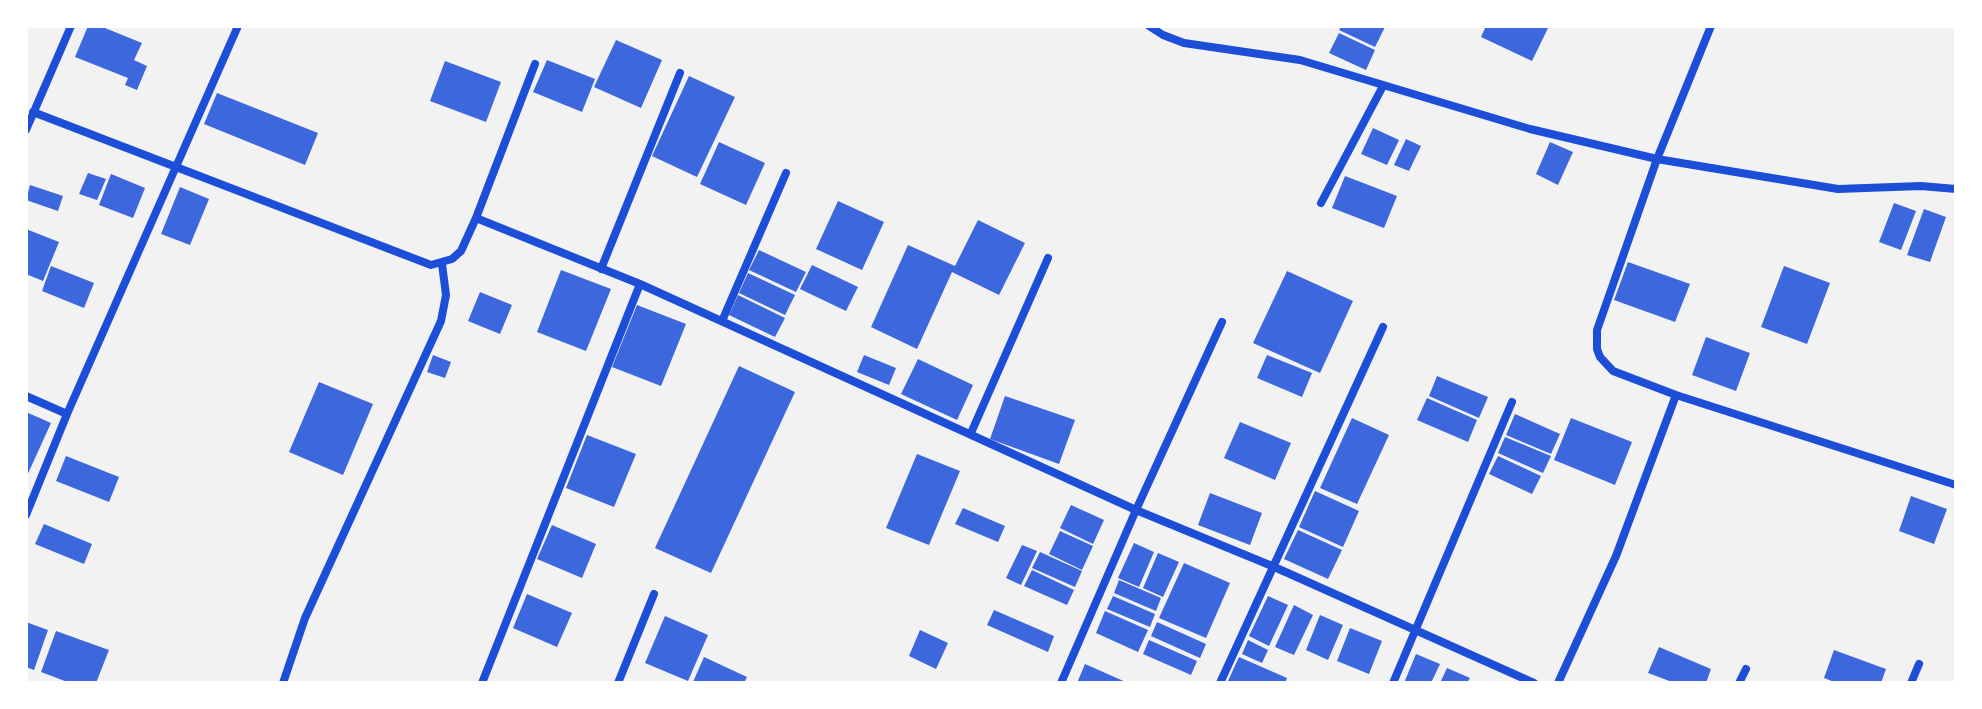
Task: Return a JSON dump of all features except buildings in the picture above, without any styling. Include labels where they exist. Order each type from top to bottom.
[{"type":"street","points":[[26,130],[71,26]]},
{"type":"street","points":[[26,515],[67,414],[238,26]]},
{"type":"street","points":[[1149,26],[1184,43],[1300,60],[1530,129],[1657,159],[1838,189],[1921,186],[1956,189]]},
{"type":"street","points":[[1711,26],[1657,159],[1597,330],[1597,349],[1613,371],[1676,395],[1956,485]]},
{"type":"street","points":[[33,112],[418,262],[442,264],[461,251],[535,64]]},
{"type":"street","points":[[601,269],[680,73]]},
{"type":"street","points":[[1321,203],[1383,86]]},
{"type":"street","points":[[722,321],[786,173]]},
{"type":"street","points":[[476,218],[640,284],[1136,510],[1272,566],[1534,683]]},
{"type":"street","points":[[971,433],[1048,258]]},
{"type":"street","points":[[283,683],[305,618],[441,321],[446,295],[442,264]]},
{"type":"street","points":[[482,683],[640,284]]},
{"type":"street","points":[[1061,683],[1222,322]]},
{"type":"street","points":[[1220,683],[1383,327]]},
{"type":"street","points":[[1558,683],[1616,556],[1676,395]]},
{"type":"street","points":[[26,396],[67,414]]},
{"type":"street","points":[[1393,683],[1512,402]]},
{"type":"street","points":[[618,683],[654,594]]},
{"type":"street","points":[[1911,683],[1919,664]]},
{"type":"street","points":[[1739,683],[1746,669]]}]
